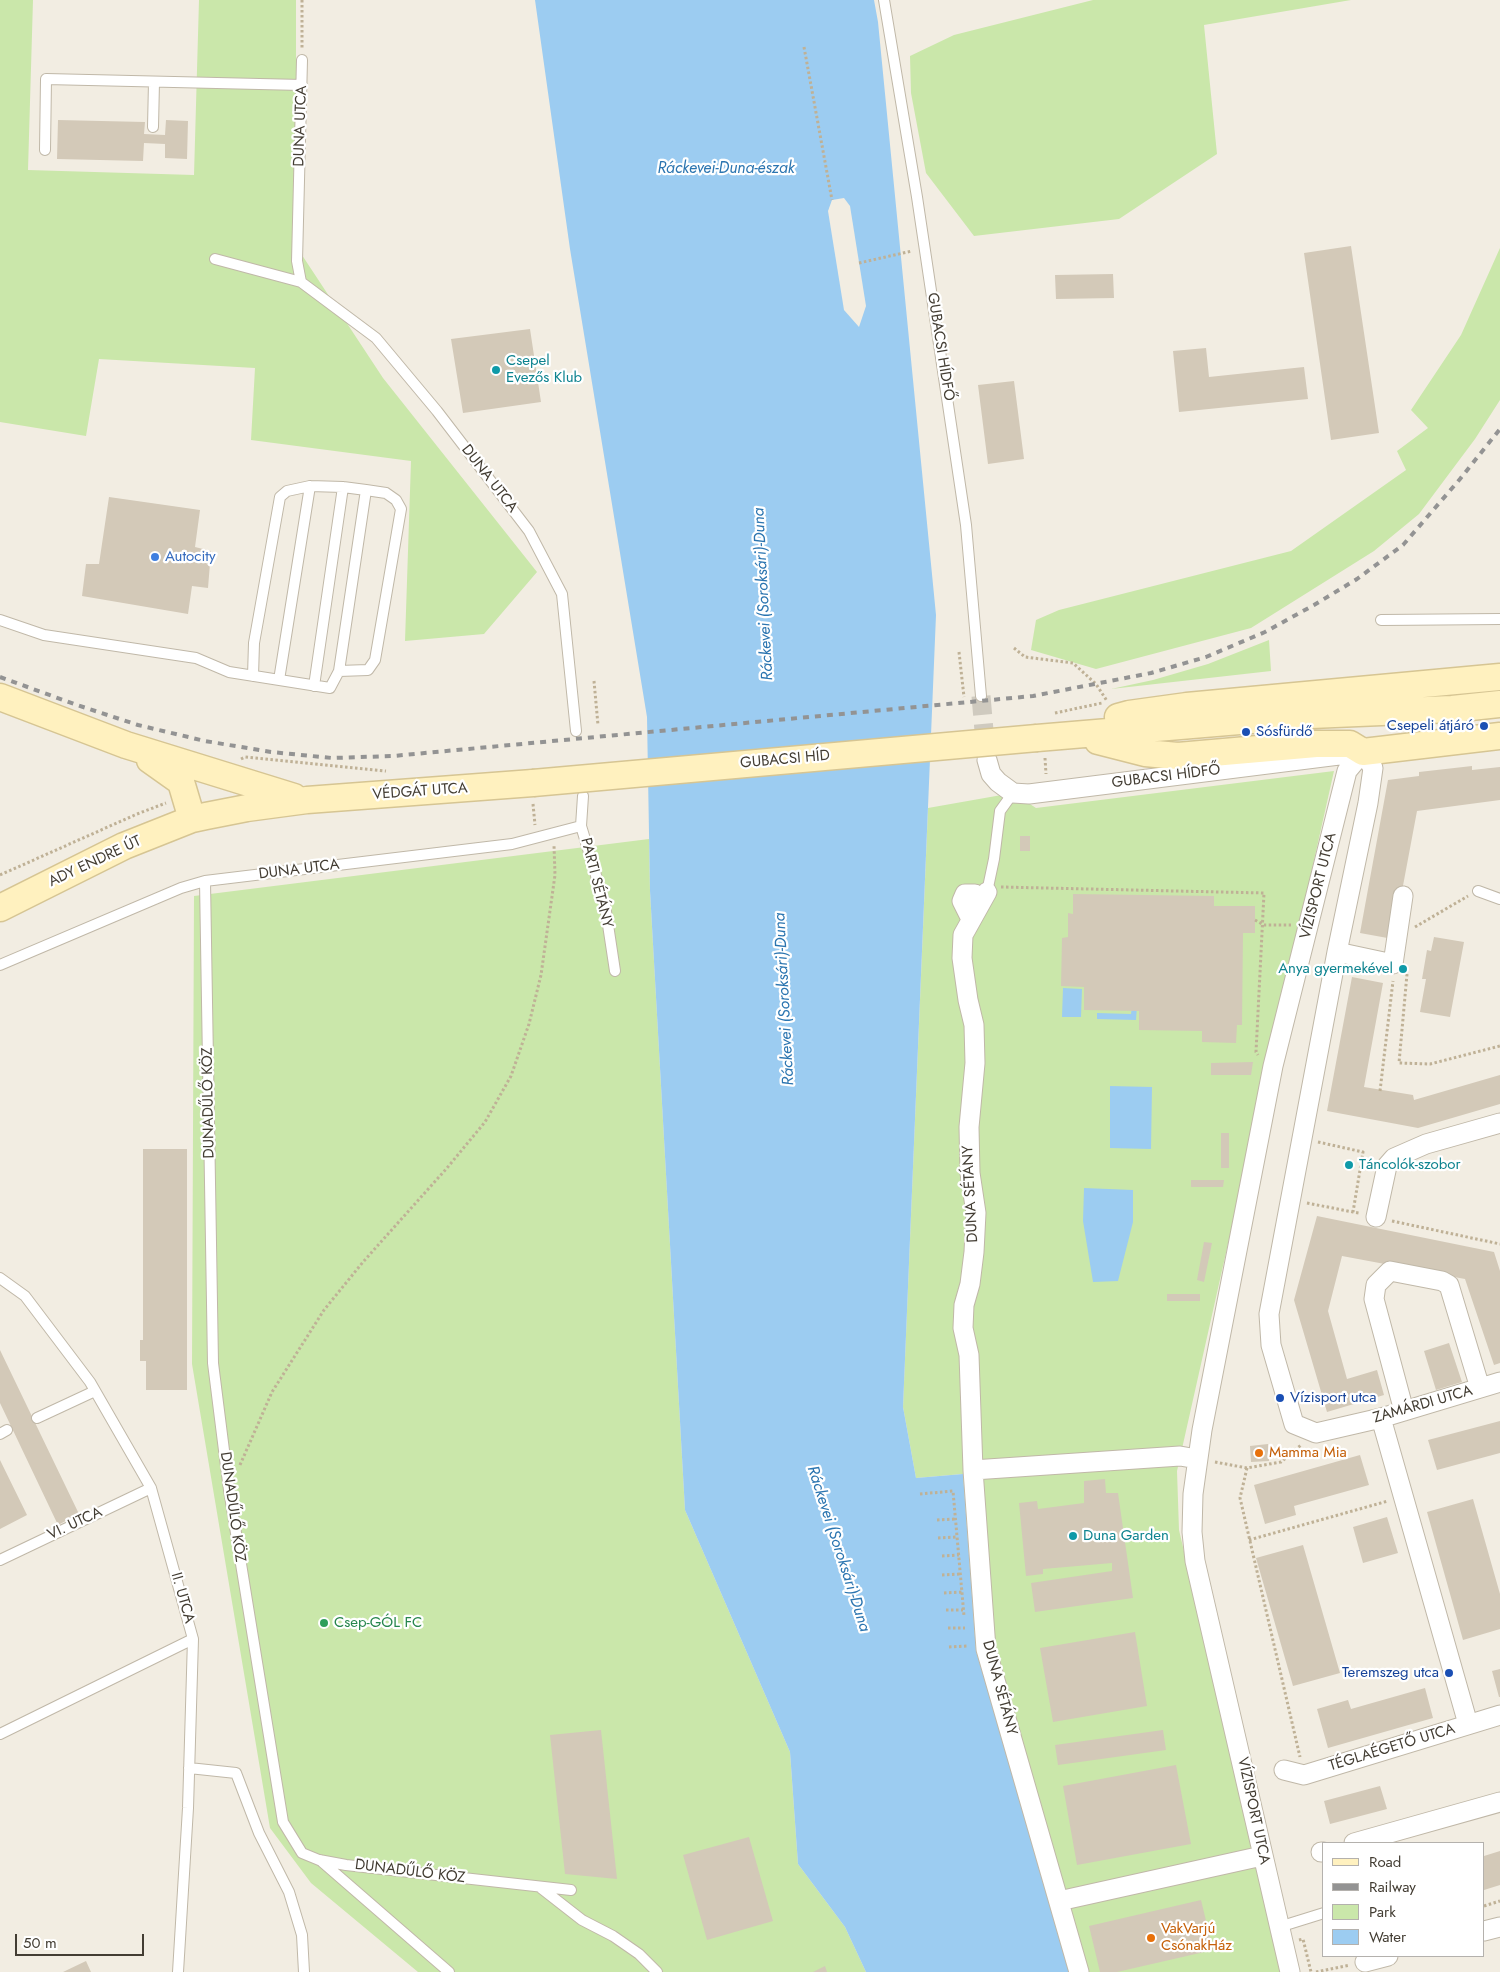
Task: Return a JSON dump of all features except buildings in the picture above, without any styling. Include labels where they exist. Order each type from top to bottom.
[{"type":"main road","points":[[1045,737],[1129,714],[1188,706],[1500,677]]},
{"type":"main road","name":"VÉDGÁT UTCA","points":[[0,697],[126,745],[307,800]]},
{"type":"main road","points":[[1045,737],[1311,715],[1452,709],[1500,704]]},
{"type":"main road","points":[[1188,706],[1311,715]]},
{"type":"main road","points":[[1045,737],[1099,741],[1164,756],[1178,756],[1316,744],[1350,744],[1364,752],[1500,736]]},
{"type":"main road","name":"GUBACSI HÍD","points":[[533,792],[1045,737]]},
{"type":"main road","name":"VÉDGÁT UTCA","points":[[126,745],[157,764],[181,782],[192,819],[247,808],[307,800],[533,792]]},
{"type":"main road","name":"ADY ENDRE ÚT","points":[[0,908],[124,846],[192,819]]},
{"type":"street","name":"GUBACSI HÍDFŐ","points":[[1012,792],[1029,794],[1364,752]]},
{"type":"street","name":"VÍZISPORT UTCA","points":[[1290,1972],[1195,1562],[1192,1532],[1197,1458],[1273,1066],[1341,798],[1346,771],[1364,752],[1373,768],[1368,804],[1337,952],[1269,1314],[1270,1345],[1294,1424],[1316,1433]]},
{"type":"street","points":[[986,760],[991,774],[998,782],[1012,792]]},
{"type":"street","points":[[1341,798],[1368,804]]},
{"type":"street","points":[[1337,952],[1393,964],[1402,896]]},
{"type":"street","name":"DUNA SÉTÁNY","points":[[981,900],[964,935],[962,958],[974,1025],[975,1063],[969,1127],[970,1173],[976,1213],[974,1252],[970,1284],[964,1305],[963,1328],[969,1355],[973,1470],[986,1649],[1079,1972]]},
{"type":"street","points":[[1376,1217],[1387,1166],[1394,1158],[1426,1144],[1500,1123]]},
{"type":"street","points":[[1404,1411],[1374,1299],[1376,1285],[1390,1271],[1442,1281],[1450,1285],[1480,1388]]},
{"type":"street","name":"ZAMÁRDI UTCA","points":[[1316,1433],[1381,1418],[1500,1382]]},
{"type":"street","points":[[1381,1418],[1468,1724]]},
{"type":"street","points":[[973,1470],[1180,1456],[1197,1458]]},
{"type":"street","name":"TÉGLAÉGETŐ UTCA","points":[[1304,1776],[1468,1724],[1500,1716]]},
{"type":"street","points":[[1284,1770],[1304,1776]]},
{"type":"street","points":[[1358,1842],[1500,1802]]},
{"type":"street","points":[[1059,1900],[1262,1856]]},
{"type":"street","points":[[1485,1931],[1500,1927]]},
{"type":"street","points":[[1365,1962],[1384,1957]]},
{"type":"lane","name":"GUBACSI HÍDFŐ","points":[[884,0],[925,248],[966,525],[981,696]]},
{"type":"lane","name":"DUNA UTCA","points":[[301,282],[297,261],[302,60]]},
{"type":"lane","points":[[45,150],[46,79],[302,85]]},
{"type":"lane","points":[[152,127],[154,82]]},
{"type":"lane","name":"DUNA UTCA","points":[[215,259],[301,282],[376,338],[437,411],[529,531],[562,594],[576,731]]},
{"type":"lane","points":[[279,680],[310,486]]},
{"type":"lane","points":[[253,676],[254,643],[280,497],[287,491],[310,486],[343,487],[386,493],[396,500],[401,509],[375,660],[368,670],[339,671]]},
{"type":"lane","points":[[314,686],[343,487]]},
{"type":"lane","points":[[0,620],[44,635],[196,658],[229,672],[330,688],[339,671],[366,490]]},
{"type":"lane","points":[[1380,620],[1500,619]]},
{"type":"lane","points":[[981,900],[994,859],[1000,811],[1012,792]]},
{"type":"lane","points":[[582,826],[584,796]]},
{"type":"lane","name":"DUNA UTCA","points":[[0,965],[181,888],[205,881],[512,844],[582,826]]},
{"type":"lane","name":"PARTI SÉTÁNY","points":[[582,826],[605,905],[615,970]]},
{"type":"lane","name":"DUNADŰLŐ KÖZ","points":[[205,881],[213,1363],[229,1490],[283,1822],[302,1853],[319,1860],[346,1865],[571,1890]]},
{"type":"lane","points":[[1478,891],[1500,899]]},
{"type":"lane","name":"II. UTCA","points":[[0,1278],[24,1296],[95,1391],[151,1488],[194,1639],[178,1972]]},
{"type":"lane","points":[[37,1418],[95,1391]]},
{"type":"lane","name":"VI. UTCA","points":[[0,1560],[151,1488]]},
{"type":"lane","points":[[0,1734],[194,1639]]},
{"type":"lane","points":[[189,1768],[236,1773],[259,1833],[289,1892],[302,1935],[304,1972]]},
{"type":"lane","points":[[319,1860],[449,1972]]},
{"type":"lane","points":[[540,1887],[582,1920],[613,1936],[639,1954],[657,1972]]},
{"type":"lane","points":[[1279,1927],[1322,1914]]},
{"type":"path","points":[[302,0],[302,60]]},
{"type":"path","points":[[804,47],[832,200]]},
{"type":"path","points":[[859,263],[925,248]]},
{"type":"path","points":[[1014,648],[1025,657],[1072,663],[1096,684],[1108,702]]},
{"type":"path","points":[[959,652],[964,697]]},
{"type":"path","points":[[594,681],[598,724]]},
{"type":"path","points":[[533,792],[536,832]]},
{"type":"path","points":[[229,1490],[272,1392],[324,1310],[485,1122],[511,1076],[529,1024],[541,975],[555,875],[556,855],[553,834]]},
{"type":"path","points":[[1414,928],[1478,891]]},
{"type":"path","points":[[981,900],[1264,893],[1264,925],[1256,1052],[1273,1066]]},
{"type":"path","points":[[1255,920],[1264,925],[1309,926]]},
{"type":"path","points":[[1380,1091],[1393,978]]},
{"type":"path","points":[[1406,981],[1399,1063],[1430,1064],[1500,1046]]},
{"type":"path","points":[[1317,1142],[1363,1152]]},
{"type":"path","points":[[1320,1205],[1353,1212]]},
{"type":"path","points":[[1400,1223],[1500,1244]]},
{"type":"path","points":[[1232,1466],[1247,1468],[1281,1462],[1316,1433]]},
{"type":"path","points":[[1247,1468],[1240,1498],[1304,1776]]},
{"type":"path","points":[[920,1494],[953,1491],[967,1646],[949,1647]]},
{"type":"path","points":[[1249,1540],[1402,1497]]},
{"type":"path","points":[[937,1520],[955,1519]]},
{"type":"path","points":[[938,1538],[957,1537]]},
{"type":"path","points":[[942,1575],[960,1574]]},
{"type":"path","points":[[944,1593],[962,1592]]},
{"type":"path","points":[[946,1610],[963,1610]]},
{"type":"path","points":[[948,1628],[965,1628]]},
{"type":"path","points":[[1485,1906],[1500,1901]]},
{"type":"path","points":[[1316,1972],[1327,1969]]},
{"type":"green space","points":[[0,0],[33,0],[28,170],[194,175],[199,0],[296,0],[296,246],[383,378],[537,572],[484,634],[405,641],[411,461],[251,440],[255,368],[99,359],[86,436],[0,422]]},
{"type":"green space","points":[[1093,0],[1351,0],[1204,25],[1217,154],[1119,219],[974,236],[926,173],[911,93],[910,56],[954,35]]},
{"type":"green space","points":[[1500,248],[1500,400],[1475,439],[1419,514],[1374,551],[1251,628],[1096,669],[1031,650],[1036,620],[1059,610],[1291,551],[1406,470],[1397,451],[1428,428],[1411,410],[1461,335]]},
{"type":"green space","points":[[1269,640],[1271,671],[1111,689],[1153,680],[1208,664]]},
{"type":"green space","points":[[1334,771],[1177,1471],[1179,1530],[1285,1972],[1073,1972],[976,1651],[963,1474],[916,1478],[903,1407],[928,808],[1013,793],[1036,808]]},
{"type":"green space","points":[[649,839],[650,891],[685,1510],[790,1752],[798,1864],[845,1927],[866,1972],[418,1972],[311,1883],[270,1828],[192,1364],[194,896]]},
{"type":"water","name":"Ráckevei-Duna-észak","points":[[535,0],[874,0],[878,22],[936,615],[903,1407],[916,1478],[963,1474],[976,1651],[1073,1972],[866,1972],[845,1927],[798,1864],[790,1752],[685,1510],[650,891],[647,717],[570,249]]},
{"type":"water","points":[[1063,988],[1082,989],[1081,1017],[1062,1017]]},
{"type":"water","points":[[1132,1006],[1137,1006],[1136,1020],[1097,1019],[1097,1013],[1131,1014]]},
{"type":"water","points":[[1110,1086],[1152,1087],[1151,1149],[1110,1148]]},
{"type":"water","points":[[1084,1188],[1133,1190],[1133,1222],[1118,1281],[1093,1282],[1083,1221]]},
{"type":"pier","points":[[844,198],[850,206],[866,306],[859,327],[844,310],[828,211],[832,200]]},
{"type":"tunnel","points":[[981,696],[986,754]]},
{"type":"railway","points":[[0,677],[138,725],[205,741],[271,752],[332,758],[393,756],[1033,696],[1151,673],[1206,657],[1265,632],[1314,605],[1357,579],[1403,545],[1500,429]]},
{"type":"place","name":"Csepel Evezős Klub","points":[[496,370]]},
{"type":"place","name":"Autocity","points":[[155,557]]},
{"type":"place","name":"Csepeli átjáró","points":[[1484,726]]},
{"type":"place","name":"Sósfürdő","points":[[1246,732]]},
{"type":"place","name":"Anya gyermekével","points":[[1403,969]]},
{"type":"place","name":"Táncolók-szobor","points":[[1349,1165]]},
{"type":"place","name":"Vízisport utca","points":[[1280,1398]]},
{"type":"place","name":"Mamma Mia","points":[[1259,1453]]},
{"type":"place","name":"Duna Garden","points":[[1073,1536]]},
{"type":"place","name":"Csep-GÓL FC","points":[[324,1623]]},
{"type":"place","name":"Teremszeg utca","points":[[1449,1673]]},
{"type":"place","name":"VakVarjú CsónakHáz","points":[[1151,1938]]},
{"type":"water label","name":"Ráckevei (Soroksári)-Duna","points":[[764,594]]},
{"type":"water label","name":"Ráckevei (Soroksári)-Duna","points":[[785,999]]},
{"type":"water label","name":"Ráckevei (Soroksári)-Duna","points":[[838,1549]]}]
